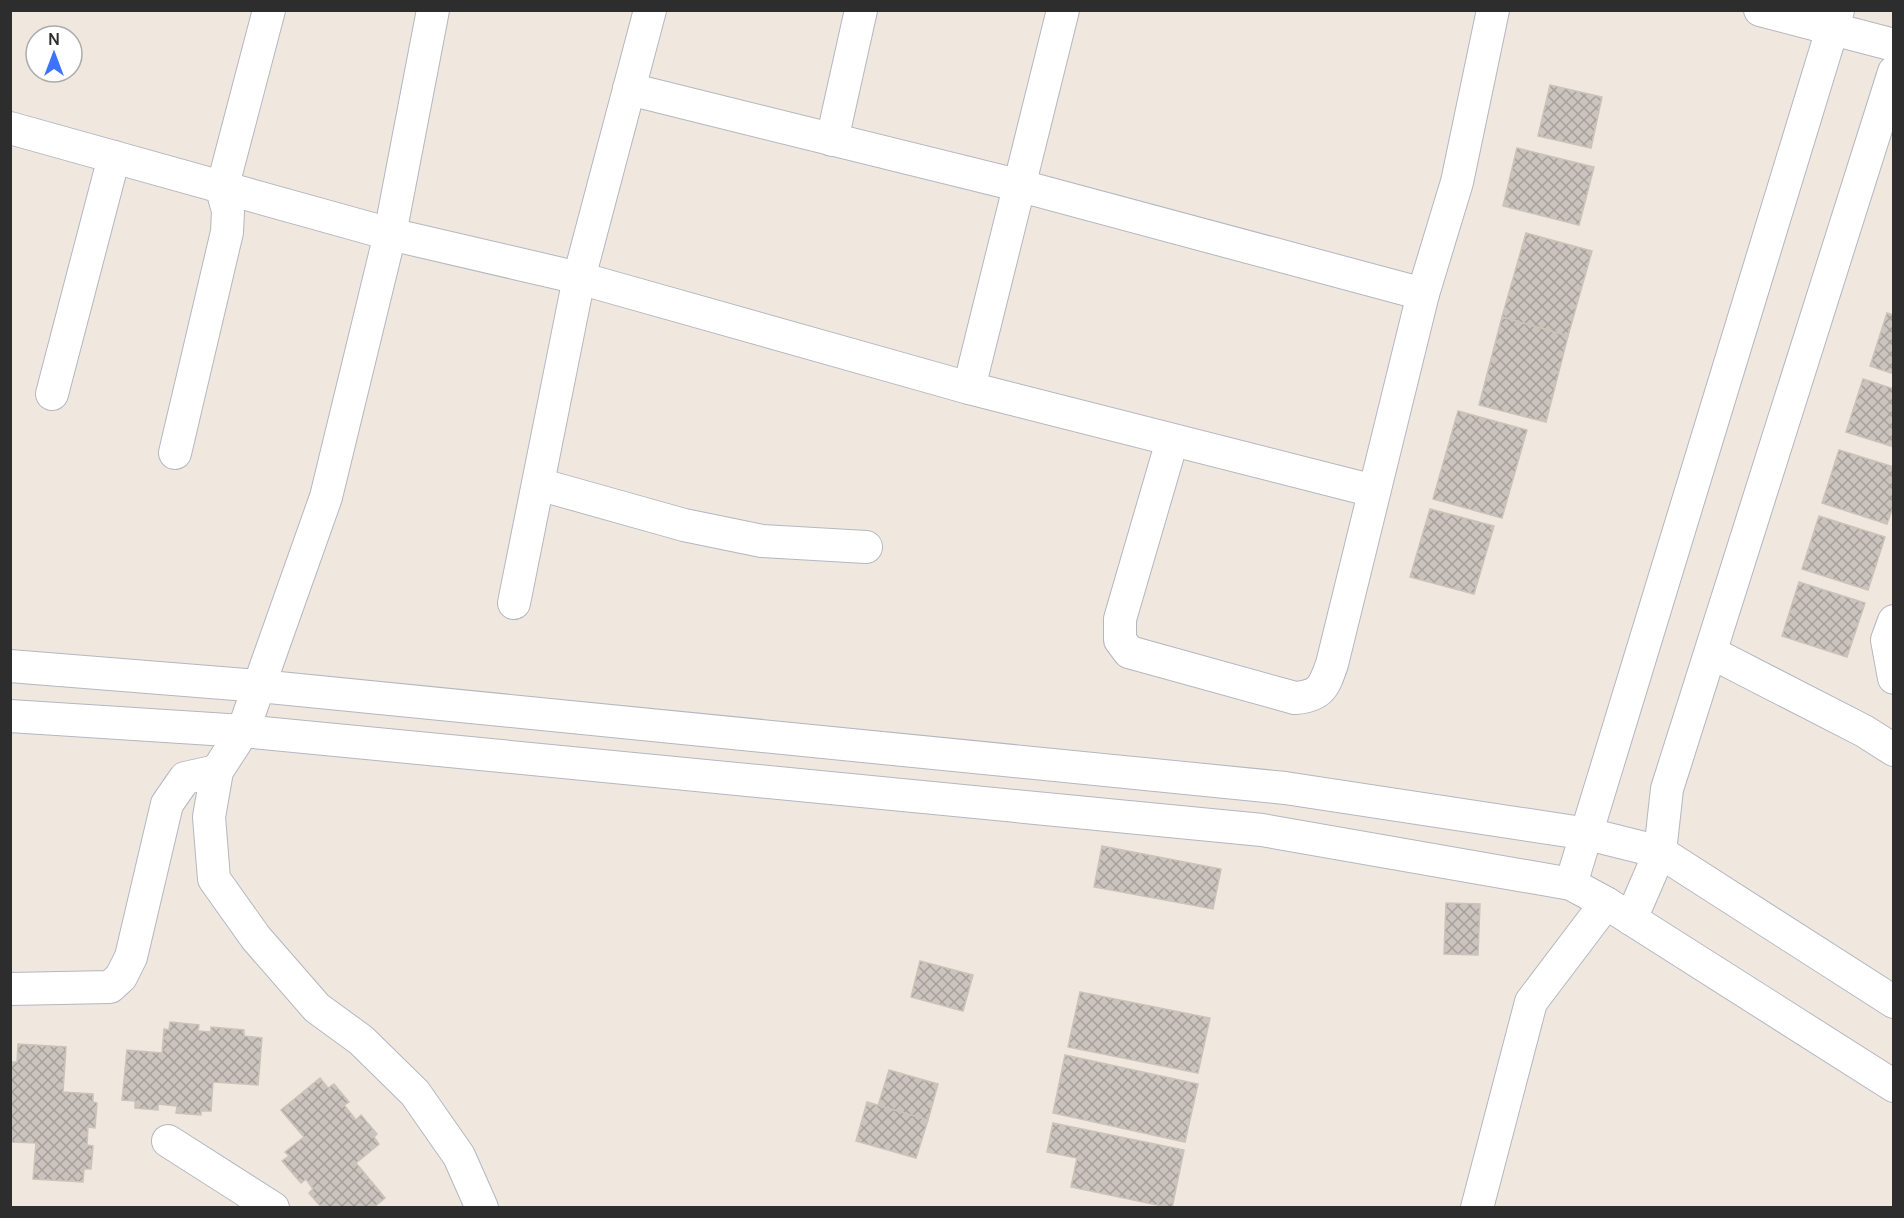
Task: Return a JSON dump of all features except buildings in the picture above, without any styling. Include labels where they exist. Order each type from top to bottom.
[{"type":"street","points":[[175,453],[227,232],[228,211],[222,189],[269,10]]},
{"type":"street","points":[[433,10],[390,234],[326,497],[243,731],[218,771],[209,817],[214,879],[256,938],[317,1008],[361,1040],[415,1093],[459,1156],[482,1208]]},
{"type":"street","points":[[514,603],[579,278],[650,10]]},
{"type":"street","points":[[831,140],[861,10]]},
{"type":"street","points":[[969,388],[1017,185],[1063,10]]},
{"type":"street","points":[[1172,441],[1120,619],[1120,640],[1129,652],[1295,698],[1310,697],[1325,686],[1423,294],[1457,182],[1493,10]]},
{"type":"street","points":[[1760,10],[1835,20],[1893,45]]},
{"type":"street","points":[[1571,884],[1835,20]]},
{"type":"street","points":[[1477,1208],[1531,1002],[1618,911],[1660,852],[1667,789],[1712,653],[1893,72]]},
{"type":"street","points":[[629,89],[1017,185],[1423,294]]},
{"type":"street","points":[[10,128],[390,234],[579,278],[969,388],[1172,441],[1374,490]]},
{"type":"street","points":[[52,394],[114,157]]},
{"type":"street","points":[[538,484],[684,525],[762,541],[866,547]]},
{"type":"street","points":[[1893,621],[1887,640],[1893,678]]},
{"type":"street","points":[[1712,653],[1864,731],[1893,750]]},
{"type":"street","points":[[10,666],[259,686],[1285,788],[1588,834],[1660,852],[1893,1002]]},
{"type":"street","points":[[10,716],[243,731],[1262,830],[1571,884],[1618,911],[1893,1086]]},
{"type":"street","points":[[10,989],[110,987],[122,977],[131,957],[167,804],[185,778],[218,771]]},
{"type":"street","points":[[168,1141],[273,1208]]}]
